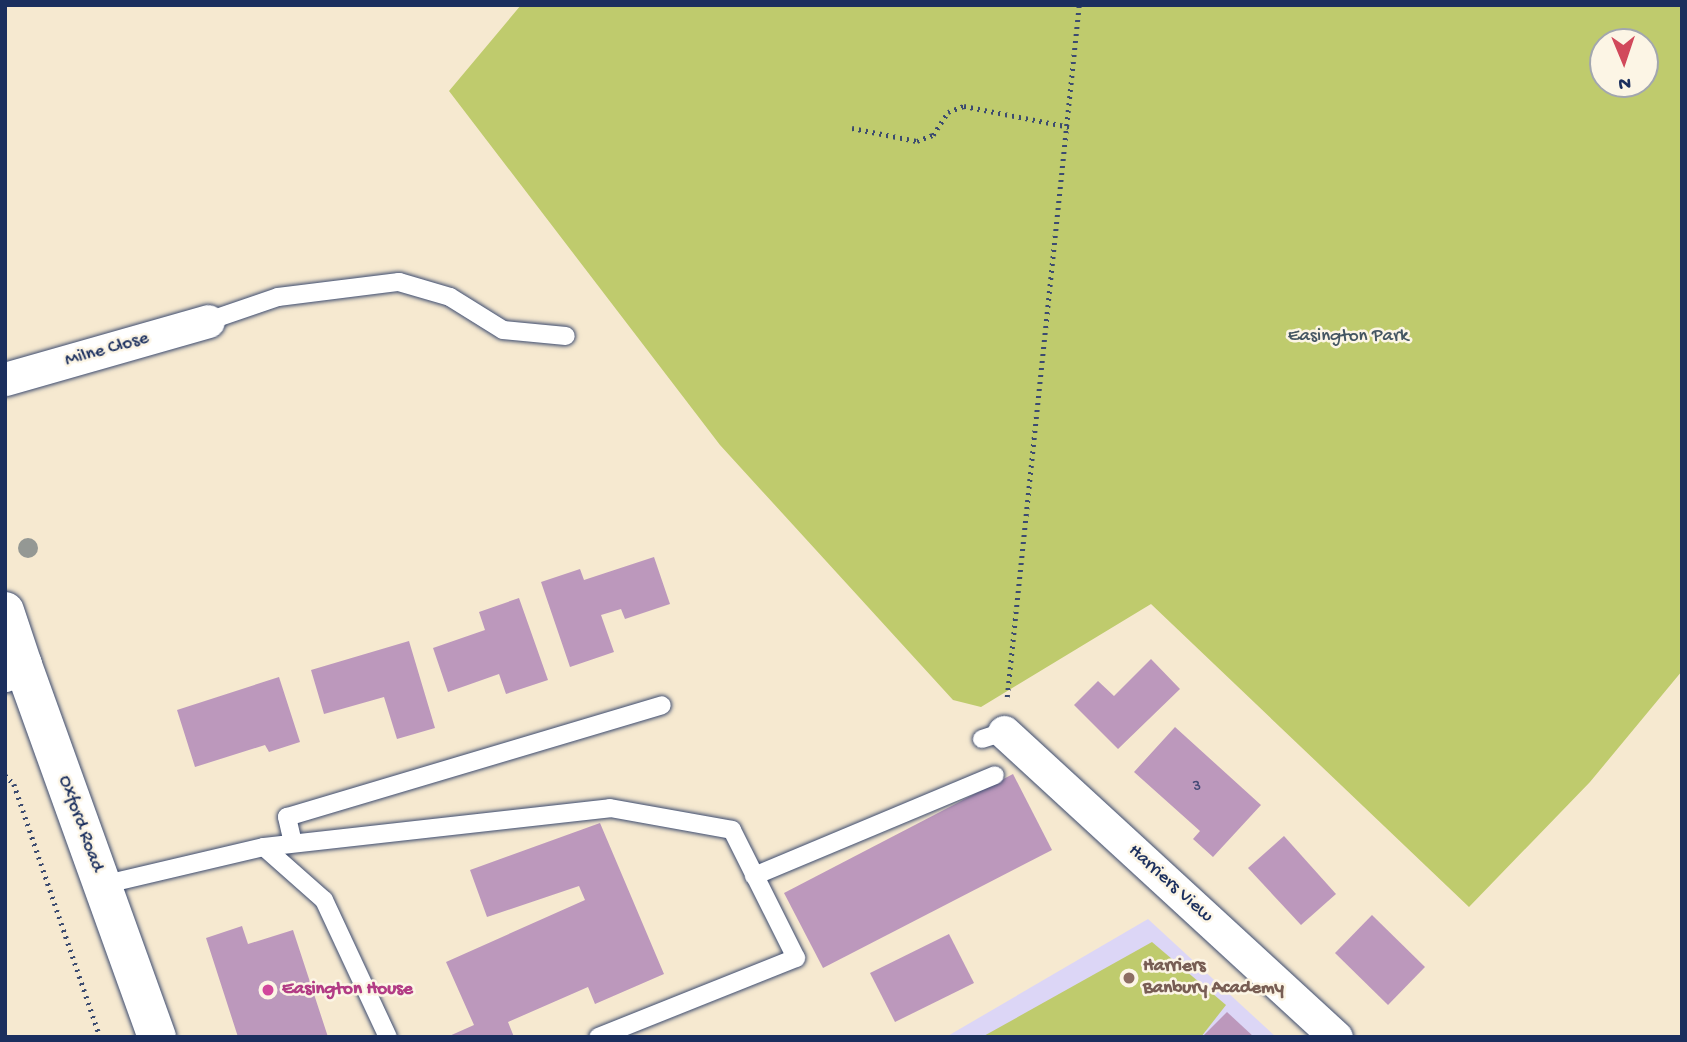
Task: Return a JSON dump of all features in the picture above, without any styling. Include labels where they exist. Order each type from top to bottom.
[{"type":"main road","name":"Oxford Road","points":[[5,611],[14,669],[102,885],[157,1037]]},
{"type":"street","name":"Milne Close","points":[[5,379],[208,321]]},
{"type":"street","name":"Harriers View","points":[[993,736],[1336,1037]]},
{"type":"lane","points":[[208,321],[278,297],[400,282],[450,297],[503,330],[566,336]]},
{"type":"lane","points":[[293,843],[287,817],[662,705]]},
{"type":"lane","points":[[754,876],[995,775]]},
{"type":"lane","points":[[102,885],[264,847],[610,808],[732,830],[796,958],[598,1037]]},
{"type":"lane","points":[[264,847],[324,900],[388,1037]]},
{"type":"path","points":[[993,736],[1070,127],[1079,5]]},
{"type":"path","points":[[852,128],[917,141],[933,135],[948,112],[964,106],[1070,127]]},
{"type":"path","points":[[5,775],[13,784],[100,1037]]},
{"type":"shaded area","name":"Harriers Banbury Academy","points":[[1148,919],[1276,1037],[946,1037]]},
{"type":"green space","name":"Easington Park","points":[[521,5],[1682,5],[1682,671],[1590,782],[1469,907],[1151,604],[981,707],[953,700],[720,445],[449,91]]},
{"type":"green space","name":"Harriers Banbury Academy","points":[[1152,942],[1226,1005],[1201,1037],[982,1037]]},
{"type":"building","points":[[654,557],[670,604],[625,619],[621,609],[601,615],[614,652],[570,667],[541,582],[580,569],[584,580]]},
{"type":"building","points":[[519,598],[548,680],[506,694],[499,674],[448,692],[433,648],[485,630],[479,612]]},
{"type":"building","points":[[409,641],[435,728],[397,739],[384,697],[324,714],[311,670]]},
{"type":"building","points":[[1151,659],[1180,689],[1118,749],[1074,705],[1098,681],[1114,696]]},
{"type":"building","points":[[279,677],[300,742],[269,752],[265,745],[195,767],[177,710]]},
{"type":"building","points":[[1175,727],[1261,805],[1213,857],[1193,839],[1200,831],[1134,772]]},
{"type":"building","points":[[1013,774],[1052,850],[823,968],[784,893]]},
{"type":"building","points":[[600,823],[664,974],[595,1004],[588,987],[508,1022],[514,1037],[447,1037],[474,1025],[446,962],[585,900],[579,886],[487,917],[470,870]]},
{"type":"building","points":[[1284,836],[1336,894],[1301,925],[1248,868]]},
{"type":"building","points":[[1372,915],[1425,967],[1388,1005],[1335,953]]},
{"type":"building","name":"Easington House","points":[[242,926],[248,944],[293,930],[328,1037],[238,1037],[206,938]]},
{"type":"building","points":[[949,934],[974,983],[895,1022],[870,973]]},
{"type":"building","points":[[1227,1012],[1254,1037],[1202,1037]]},
{"type":"place","name":"Harriers Banbury Academy","points":[[1129,978]]},
{"type":"place","name":"Easington House","points":[[268,990]]}]
